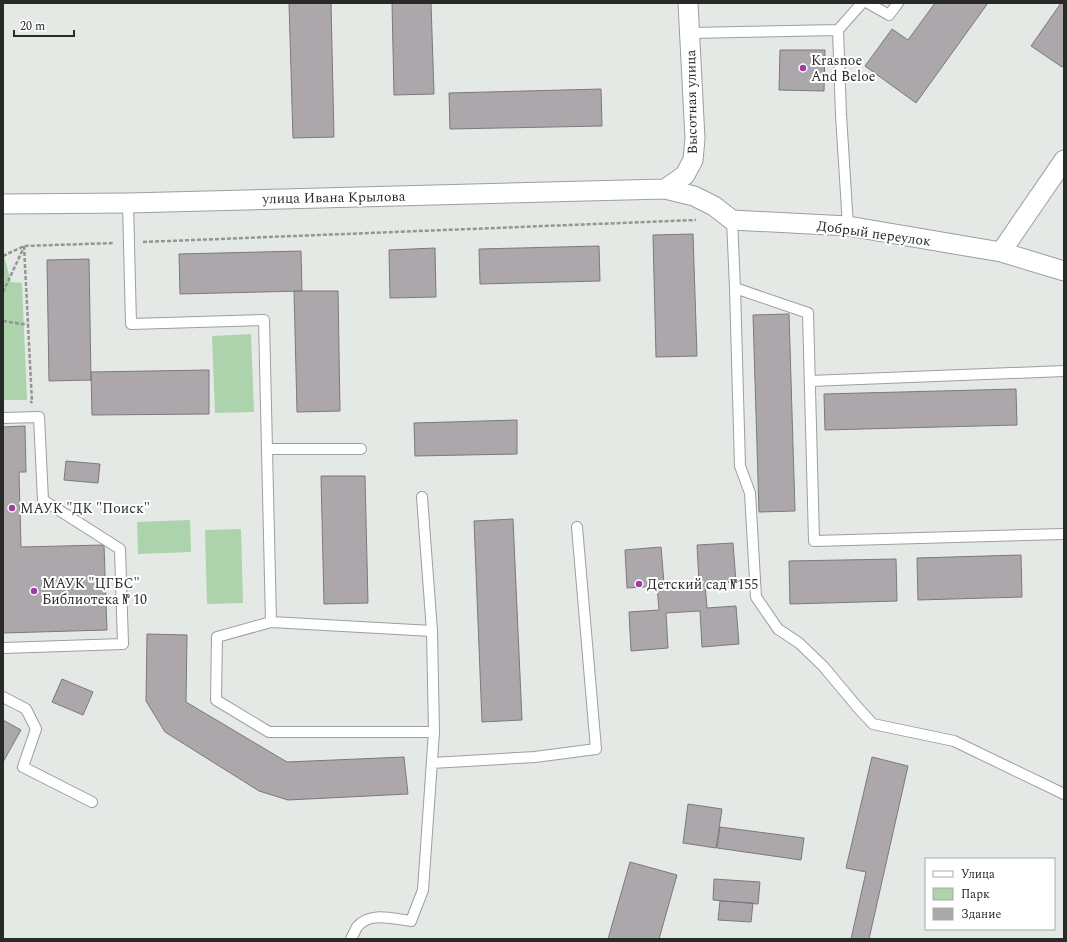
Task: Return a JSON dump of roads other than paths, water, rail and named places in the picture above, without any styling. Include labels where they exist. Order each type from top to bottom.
[{"type":"street","name":"Высотная улица","points":[[665,189],[686,175],[693,160],[695,139],[688,3]]},
{"type":"street","points":[[1001,252],[1064,160]]},
{"type":"street","name":"улица Ивана Крылова","points":[[3,204],[128,203],[665,189]]},
{"type":"street","points":[[665,189],[694,196],[714,206],[732,220]]},
{"type":"street","name":"Добрый переулок","points":[[732,220],[848,226],[1001,252],[1064,271]]},
{"type":"lane","points":[[848,226],[841,115],[838,30],[862,3]]},
{"type":"lane","points":[[868,3],[889,15],[898,3]]},
{"type":"lane","points":[[690,33],[838,30]]},
{"type":"lane","points":[[128,203],[131,324],[264,320],[271,622]]},
{"type":"lane","points":[[732,220],[740,466],[750,493],[756,597],[778,629],[799,643],[823,666],[859,710],[873,724],[954,741],[1064,794]]},
{"type":"lane","points":[[735,288],[808,313],[814,541],[1064,534]]},
{"type":"lane","points":[[810,381],[1064,371]]},
{"type":"lane","points":[[3,418],[39,417],[43,500],[120,549],[124,644],[3,648]]},
{"type":"lane","points":[[267,449],[361,448]]},
{"type":"lane","points":[[352,939],[357,927],[369,918],[382,917],[411,921],[423,890],[434,732],[432,631],[422,497]]},
{"type":"lane","points":[[432,763],[535,757],[596,750],[577,527]]},
{"type":"lane","points":[[432,631],[271,622],[217,637],[216,700],[269,732],[434,732]]},
{"type":"lane","points":[[3,696],[26,709],[36,729],[23,767],[92,802]]},
{"type":"place","name":"Krasnoe And Beloe","points":[[803,68]]},
{"type":"place","name":"МАУК \"ДК \"Поиск\"","points":[[12,508]]},
{"type":"place","name":"Детский сад №155","points":[[639,584]]},
{"type":"place","name":"МАУК \"ЦГБС\" Библиотека № 10","points":[[34,591]]}]
